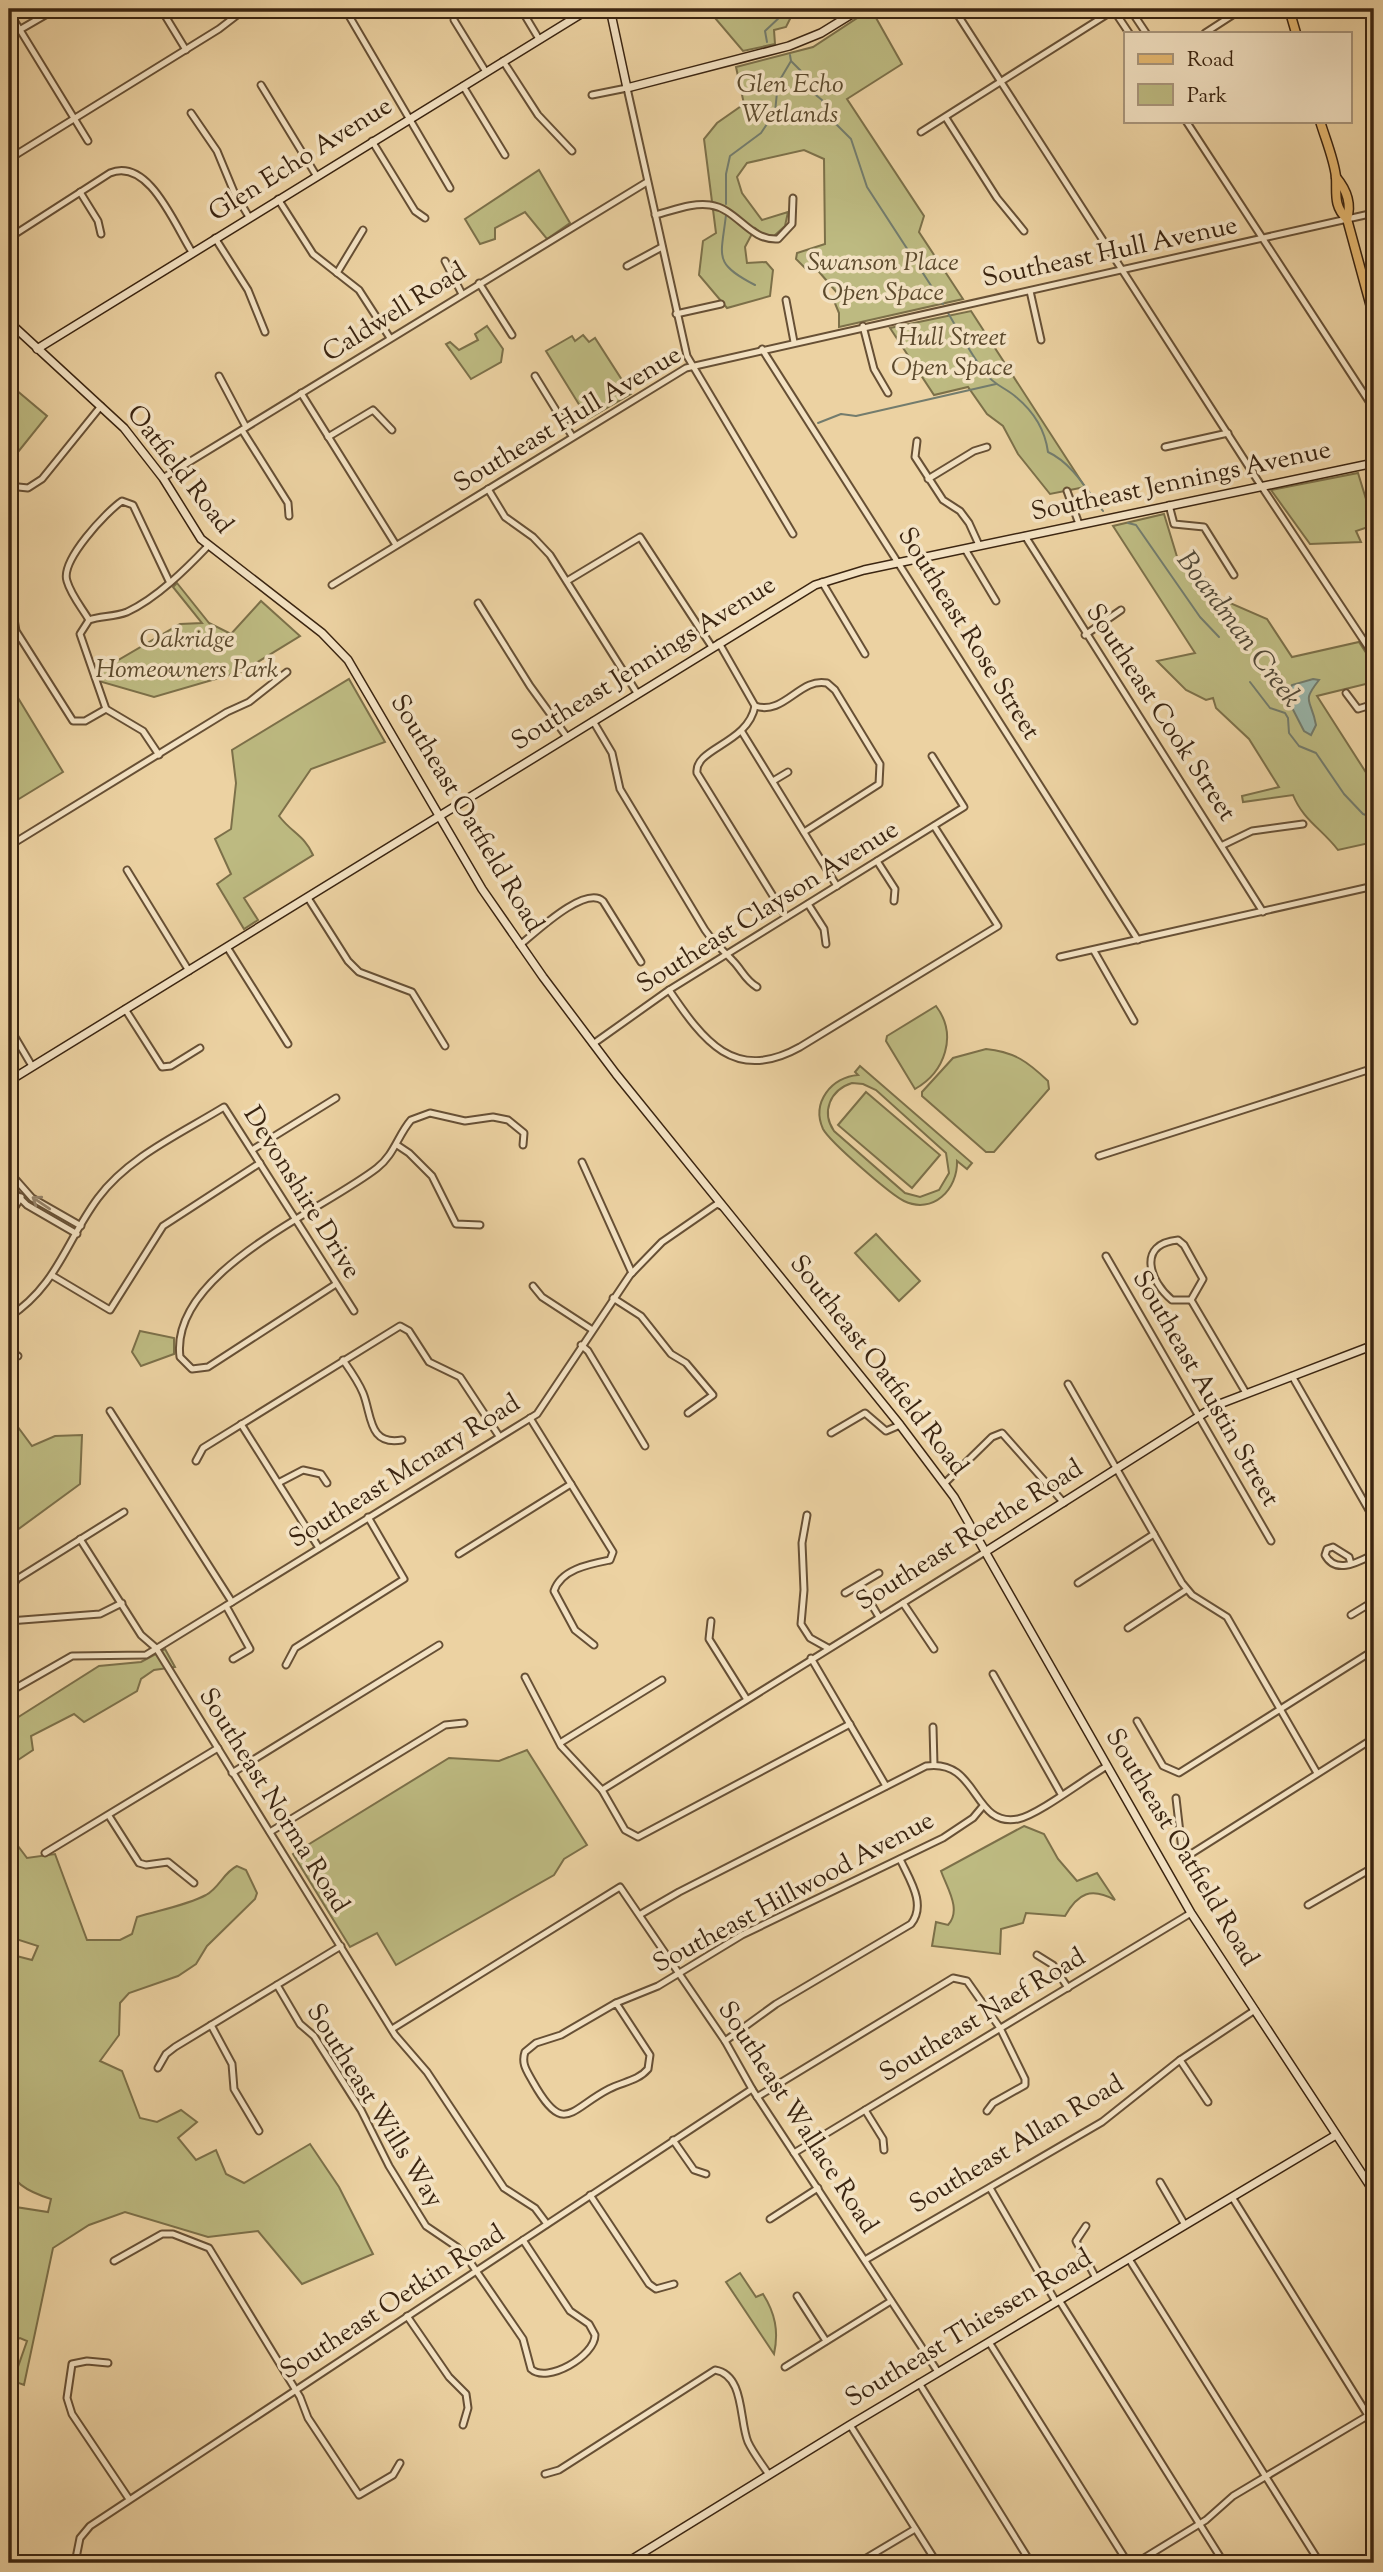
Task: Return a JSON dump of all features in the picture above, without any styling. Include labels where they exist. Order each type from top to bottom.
[{"type":"main road","name":"Glen Echo Avenue","points":[[37,349],[589,9]]},
{"type":"main road","points":[[610,9],[627,88],[789,46],[821,33],[860,9]]},
{"type":"main road","points":[[1289,9],[1296,32]]},
{"type":"main road","points":[[1320,122],[1336,177],[1344,186],[1350,209],[1347,219],[1374,318]]},
{"type":"main road","name":"Oatfield Road","points":[[9,322],[131,437],[163,478],[190,525],[208,546],[291,609]]},
{"type":"main road","name":"Southeast Jennings Avenue","points":[[9,1081],[715,645],[822,582],[900,562],[1374,463]]},
{"type":"main road","name":"Southeast Oatfield Road","points":[[291,609],[329,639],[348,660],[482,889],[593,1044],[944,1483],[1191,1913],[1374,2192]]},
{"type":"main road","name":"Southeast Roethe Road","points":[[985,1552],[1199,1416],[1246,1393],[1374,1346]]},
{"type":"main road","name":"Southeast Thiessen Road","points":[[626,2563],[919,2383],[1336,2136]]},
{"type":"street","points":[[9,36],[47,13],[76,9]]},
{"type":"street","points":[[162,9],[186,50]]},
{"type":"street","points":[[9,159],[219,30],[245,9]]},
{"type":"street","points":[[345,9],[450,188]]},
{"type":"street","points":[[521,9],[539,39]]},
{"type":"street","points":[[965,9],[956,11],[1374,656]]},
{"type":"street","points":[[921,132],[1113,9],[1128,32]]},
{"type":"street","points":[[1130,9],[1145,32]]},
{"type":"street","points":[[1207,32],[1242,9]]},
{"type":"street","points":[[9,12],[88,141]]},
{"type":"street","points":[[454,20],[486,72]]},
{"type":"street","points":[[503,61],[548,127],[572,151]]},
{"type":"street","points":[[261,85],[316,175]]},
{"type":"street","points":[[463,86],[505,155]]},
{"type":"street","points":[[592,95],[627,88],[676,314],[692,366],[793,534]]},
{"type":"street","points":[[191,113],[217,151],[234,192],[249,217]]},
{"type":"street","points":[[946,118],[997,198],[1024,231]]},
{"type":"street","points":[[1187,122],[1261,240],[1374,409]]},
{"type":"street","points":[[372,141],[415,211],[425,218]]},
{"type":"street","points":[[9,238],[117,170],[136,172],[148,181],[192,252]]},
{"type":"street","name":"Caldwell Road","points":[[163,478],[647,182]]},
{"type":"street","points":[[80,192],[98,221],[101,233]]},
{"type":"street","points":[[655,215],[709,204],[730,212],[763,238],[778,239],[792,224],[793,198]]},
{"type":"street","points":[[278,199],[313,254],[359,290],[390,338]]},
{"type":"street","name":"Southeast Hull Avenue","points":[[332,585],[572,436],[692,366],[1374,213]]},
{"type":"street","points":[[337,273],[363,230]]},
{"type":"street","points":[[215,238],[248,290],[265,332]]},
{"type":"street","points":[[627,266],[662,247]]},
{"type":"street","points":[[444,261],[462,294]]},
{"type":"street","points":[[479,283],[512,335]]},
{"type":"street","points":[[1030,291],[1041,340]]},
{"type":"street","points":[[786,300],[794,342]]},
{"type":"street","points":[[676,314],[720,304]]},
{"type":"street","points":[[863,326],[874,369],[888,393]]},
{"type":"street","name":"Southeast Rose Street","points":[[762,349],[1138,940]]},
{"type":"street","points":[[219,376],[244,428],[288,503],[289,516]]},
{"type":"street","points":[[535,376],[572,436]]},
{"type":"street","points":[[301,393],[396,545]]},
{"type":"street","points":[[9,486],[27,488],[42,479],[101,406]]},
{"type":"street","points":[[328,437],[373,410],[392,430]]},
{"type":"street","points":[[1165,447],[1228,433]]},
{"type":"street","points":[[917,441],[915,457],[943,500],[964,516],[979,545]]},
{"type":"street","points":[[929,479],[974,451],[987,447]]},
{"type":"street","points":[[488,489],[505,517],[541,544],[637,693]]},
{"type":"street","points":[[1067,491],[1079,524]]},
{"type":"street","points":[[89,620],[67,582],[66,568],[72,556],[122,501],[133,505],[169,581]]},
{"type":"street","points":[[1169,505],[1174,524],[1204,527],[1234,575]]},
{"type":"street","name":"Southeast Cook Street","points":[[1026,536],[1263,912]]},
{"type":"street","points":[[567,581],[640,537],[755,706],[752,719],[742,732],[701,758],[696,773],[786,917]]},
{"type":"street","points":[[159,755],[143,731],[106,709],[80,640],[82,629],[89,620],[129,610],[169,581],[208,546]]},
{"type":"street","points":[[965,549],[996,601]]},
{"type":"street","points":[[822,582],[865,654]]},
{"type":"street","points":[[478,603],[566,737]]},
{"type":"street","points":[[1086,635],[1121,610]]},
{"type":"street","points":[[14,619],[16,631],[73,721],[85,721],[106,709]]},
{"type":"street","points":[[9,846],[227,712],[249,702],[287,672]]},
{"type":"street","points":[[755,706],[772,708],[812,683],[827,683],[835,690],[880,764],[879,784],[804,832]]},
{"type":"street","points":[[1346,693],[1359,709],[1374,704]]},
{"type":"street","points":[[593,721],[612,753],[620,789],[705,930],[746,981],[757,987]]},
{"type":"street","points":[[742,732],[837,886]]},
{"type":"street","name":"Southeast Clayson Avenue","points":[[593,1044],[669,990],[964,807],[932,756]]},
{"type":"street","points":[[773,781],[788,772]]},
{"type":"street","points":[[1223,845],[1252,831],[1303,824]]},
{"type":"street","points":[[669,990],[698,1033],[710,1044],[744,1059],[774,1058],[800,1047],[998,926],[934,826]]},
{"type":"street","points":[[877,861],[895,889],[894,901]]},
{"type":"street","points":[[127,870],[189,971]]},
{"type":"street","points":[[1060,957],[1374,886]]},
{"type":"street","points":[[520,944],[552,918],[589,896],[597,896],[603,901],[641,962]]},
{"type":"street","points":[[308,898],[348,961],[359,972],[412,992],[445,1046]]},
{"type":"street","points":[[808,904],[824,929],[826,944]]},
{"type":"street","points":[[227,947],[288,1044]]},
{"type":"street","points":[[1094,951],[1134,1021]]},
{"type":"street","points":[[125,1010],[162,1067],[171,1066],[200,1048]]},
{"type":"street","points":[[9,1027],[32,1066]]},
{"type":"street","points":[[1099,1156],[1374,1068]]},
{"type":"street","points":[[252,1150],[336,1098]]},
{"type":"street","name":"Devonshire Drive","points":[[9,1317],[35,1297],[52,1276],[97,1199],[123,1171],[224,1107],[354,1311]]},
{"type":"street","points":[[336,1284],[208,1367],[200,1370],[184,1364],[180,1357],[180,1334],[192,1306],[244,1256],[294,1218],[375,1170],[397,1145],[411,1120],[430,1113],[459,1121],[502,1118],[524,1133],[523,1145]]},
{"type":"street","points":[[397,1145],[432,1176],[456,1224],[480,1225]]},
{"type":"street","points":[[582,1162],[632,1273]]},
{"type":"street","points":[[52,1276],[110,1310],[163,1226],[260,1163]]},
{"type":"street","points":[[9,1172],[24,1191],[81,1226]]},
{"type":"street","points":[[9,1186],[20,1199],[77,1234]]},
{"type":"street","points":[[9,1217],[24,1191]]},
{"type":"street","name":"Southeast Mcnary Road","points":[[9,1692],[66,1658],[141,1657],[530,1418],[541,1408],[632,1273],[662,1242],[717,1204],[724,1206]]},
{"type":"street","points":[[1178,1240],[1184,1245],[1203,1279],[1191,1300],[1172,1300],[1150,1267],[1151,1255],[1171,1241],[1178,1240]]},
{"type":"street","name":"Southeast Austin Street","points":[[1106,1256],[1271,1541]]},
{"type":"street","points":[[533,1286],[542,1297],[592,1329]]},
{"type":"street","points":[[613,1298],[641,1317],[671,1354],[686,1363],[713,1395],[688,1413]]},
{"type":"street","points":[[1191,1300],[1246,1393]]},
{"type":"street","points":[[196,1461],[203,1448],[400,1326],[409,1331],[429,1362],[460,1377],[499,1436]]},
{"type":"street","points":[[581,1345],[588,1351],[645,1446]]},
{"type":"street","points":[[9,1350],[18,1356]]},
{"type":"street","points":[[343,1360],[362,1391],[371,1425],[377,1436],[386,1440],[402,1440]]},
{"type":"street","points":[[1292,1376],[1374,1519]]},
{"type":"street","points":[[1068,1384],[1186,1590],[1227,1617],[1317,1773]]},
{"type":"street","points":[[110,1411],[229,1604],[250,1649],[233,1659]]},
{"type":"street","points":[[831,1433],[864,1413],[871,1415],[883,1430],[892,1430],[900,1425]]},
{"type":"street","points":[[530,1418],[611,1546],[613,1556],[580,1567],[563,1578],[554,1591],[575,1630],[594,1645]]},
{"type":"street","points":[[241,1424],[280,1482],[319,1548]]},
{"type":"street","points":[[944,1483],[992,1437],[1002,1433],[1064,1503]]},
{"type":"street","points":[[280,1482],[303,1470],[321,1474],[327,1483]]},
{"type":"street","points":[[459,1554],[571,1484]]},
{"type":"street","points":[[9,1591],[17,1579],[124,1512]]},
{"type":"street","points":[[807,1516],[802,1543],[802,1624],[810,1638],[828,1648]]},
{"type":"street","points":[[286,1665],[295,1648],[404,1579],[368,1517]]},
{"type":"street","points":[[1078,1583],[1154,1534]]},
{"type":"street","name":"Southeast Norma Road","points":[[80,1539],[141,1635],[156,1647],[392,2029],[435,2084],[504,2188],[536,2208],[547,2224]]},
{"type":"street","points":[[1351,1564],[1339,1549],[1333,1546],[1325,1555],[1330,1563],[1339,1567],[1351,1564],[1362,1560],[1374,1554]]},
{"type":"street","name":"Southeast Roethe Road","points":[[602,1790],[746,1698],[985,1552]]},
{"type":"street","points":[[845,1593],[879,1573]]},
{"type":"street","points":[[860,1585],[879,1617]]},
{"type":"street","points":[[1128,1628],[1186,1590]]},
{"type":"street","points":[[1351,1615],[1374,1601]]},
{"type":"street","points":[[903,1602],[934,1650]]},
{"type":"street","points":[[9,1621],[100,1614],[122,1603]]},
{"type":"street","points":[[710,1621],[709,1639],[746,1698]]},
{"type":"street","points":[[233,1773],[439,1645]]},
{"type":"street","points":[[1137,1721],[1163,1766],[1173,1773],[1184,1770],[1374,1650]]},
{"type":"street","points":[[811,1658],[886,1786]]},
{"type":"street","points":[[993,1674],[1061,1794]]},
{"type":"street","points":[[525,1677],[560,1743],[602,1790],[631,1835],[646,1835],[850,1724]]},
{"type":"street","points":[[560,1743],[662,1680]]},
{"type":"street","points":[[270,1832],[445,1725],[464,1723]]},
{"type":"street","points":[[933,1727],[934,1765]]},
{"type":"street","points":[[1176,1798],[1183,1859],[1374,1738]]},
{"type":"street","points":[[45,1853],[218,1748]]},
{"type":"street","points":[[641,1914],[678,1892],[920,1768],[934,1765],[948,1767],[961,1774],[983,1806],[997,1817],[1016,1819],[1028,1815],[1107,1766]]},
{"type":"street","name":"Southeast Hillwood Avenue","points":[[616,2003],[650,2055],[648,2069],[635,2079],[605,2091],[576,2112],[562,2113],[547,2107],[524,2067],[525,2052],[536,2043],[561,2035],[616,2003],[651,1989],[733,1940],[900,1859],[958,1828],[983,1806]]},
{"type":"street","points":[[108,1816],[139,1863],[146,1865],[168,1862],[194,1883]]},
{"type":"street","points":[[725,2041],[776,2004],[911,1924],[917,1914],[917,1898],[900,1859]]},
{"type":"street","points":[[1308,1905],[1374,1869]]},
{"type":"street","name":"Southeast Wallace Road","points":[[392,2029],[620,1887],[680,1972],[725,2041],[757,2097],[938,2372]]},
{"type":"street","name":"Southeast Naef Road","points":[[794,2152],[1191,1913]]},
{"type":"street","points":[[158,2068],[166,2054],[341,1946]]},
{"type":"street","points":[[1037,1955],[1054,1965],[1068,1988]]},
{"type":"street","points":[[757,2097],[953,1978],[967,1981],[1000,2028],[1025,2078],[1025,2085],[993,2103],[987,2111]]},
{"type":"street","name":"Southeast Wills Way","points":[[277,1985],[300,2024],[314,2036],[360,2110],[389,2166],[426,2226],[457,2248],[476,2270],[523,2339],[528,2361],[534,2372],[550,2374],[588,2351],[595,2342],[593,2329],[570,2311],[523,2240]]},
{"type":"street","name":"Southeast Allan Road","points":[[865,2260],[1111,2116],[1180,2060],[1255,2010]]},
{"type":"street","points":[[211,2025],[232,2064],[234,2089],[259,2131]]},
{"type":"street","points":[[1180,2060],[1208,2102]]},
{"type":"street","name":"Southeast Oetkin Road","points":[[75,2563],[84,2530],[752,2089]]},
{"type":"street","points":[[865,2109],[883,2139],[884,2150]]},
{"type":"street","points":[[673,2140],[694,2170],[706,2174]]},
{"type":"street","points":[[1160,2182],[1185,2225]]},
{"type":"street","points":[[770,2219],[818,2188]]},
{"type":"street","points":[[989,2188],[1224,2563]]},
{"type":"street","points":[[590,2195],[649,2284],[656,2288],[674,2284]]},
{"type":"street","points":[[1233,2197],[1371,2414],[1374,2425]]},
{"type":"street","points":[[1087,2226],[1076,2241],[1096,2278]]},
{"type":"street","points":[[114,2261],[162,2234],[182,2237],[209,2248],[295,2390],[308,2418],[359,2496],[393,2475],[400,2463]]},
{"type":"street","points":[[1129,2259],[1320,2563]]},
{"type":"street","points":[[797,2296],[826,2341]]},
{"type":"street","points":[[785,2367],[891,2301]]},
{"type":"street","points":[[407,2316],[449,2377],[466,2394],[468,2408],[463,2425]]},
{"type":"street","points":[[989,2342],[1128,2563]]},
{"type":"street","points":[[108,2363],[87,2361],[72,2364],[67,2398],[72,2414],[129,2499]]},
{"type":"street","points":[[545,2474],[559,2470],[715,2370],[726,2374],[738,2396],[747,2439],[769,2475]]},
{"type":"street","points":[[919,2383],[1031,2563]]},
{"type":"street","points":[[1136,2563],[1199,2524],[1233,2496],[1371,2414]]},
{"type":"street","points":[[850,2425],[937,2563]]},
{"type":"street","points":[[858,2563],[915,2529]]},
{"type":"street","points":[[755,2563],[773,2560],[788,2563]]},
{"type":"green space","name":"Glen Echo Wetlands","points":[[743,9],[795,9],[786,27],[774,30],[775,44],[743,51],[715,18]]},
{"type":"green space","name":"Swanson Place Open Space","points":[[871,9],[902,64],[847,99],[924,216],[919,232],[963,299],[839,327],[839,313],[834,301],[839,295],[814,266],[808,271],[796,259],[797,253],[825,244],[824,159],[804,150],[747,163],[737,177],[742,193],[762,220],[788,212],[785,226],[774,236],[764,235],[755,228],[745,247],[747,263],[766,262],[773,270],[770,296],[727,308],[699,275],[703,241],[716,233],[704,139],[717,123],[744,104],[736,67],[813,47]]},
{"type":"green space","points":[[539,170],[570,223],[547,239],[525,212],[495,228],[495,239],[480,244],[465,219]]},
{"type":"green space","name":"Hull Street Open Space","points":[[971,311],[1085,487],[1050,494],[1018,454],[1003,426],[987,414],[968,387],[934,395],[890,328]]},
{"type":"green space","points":[[487,326],[503,349],[501,362],[471,379],[446,344],[450,342],[459,350],[478,340],[475,334]]},
{"type":"green space","points":[[583,335],[589,342],[595,338],[631,394],[588,419],[546,351],[572,336],[575,341]]},
{"type":"green space","points":[[9,384],[47,416],[18,452],[9,445]]},
{"type":"green space","points":[[1358,473],[1374,525],[1356,531],[1361,542],[1310,544],[1271,490]]},
{"type":"green space","points":[[1164,514],[1178,560],[1189,569],[1195,566],[1223,600],[1267,619],[1292,657],[1359,642],[1374,665],[1374,682],[1317,696],[1374,785],[1374,842],[1338,850],[1307,818],[1293,795],[1243,802],[1242,796],[1279,787],[1249,739],[1216,708],[1213,698],[1206,700],[1186,690],[1157,661],[1195,653],[1113,526]]},
{"type":"green space","name":"Oakridge Homeowners Park","points":[[177,583],[209,623],[231,634],[261,601],[300,636],[243,671],[154,697],[102,682],[98,672],[180,624],[202,623],[173,587]]},
{"type":"green space","points":[[349,679],[385,742],[311,769],[279,816],[306,843],[313,855],[244,898],[258,920],[244,929],[217,884],[231,874],[215,839],[231,829],[236,783],[232,750]]},
{"type":"green space","points":[[9,683],[63,772],[9,805]]},
{"type":"green space","points":[[936,1006],[946,1029],[945,1052],[934,1073],[915,1089],[886,1041],[887,1036]]},
{"type":"green space","points":[[986,1049],[1013,1055],[1027,1063],[1048,1081],[1049,1089],[994,1152],[986,1152],[922,1096],[922,1092],[953,1058]]},
{"type":"green space","points":[[860,1066],[972,1163],[967,1169],[957,1161],[953,1181],[942,1197],[925,1205],[904,1201],[861,1167],[823,1129],[820,1109],[826,1093],[840,1080],[858,1075],[855,1072]],"holes":[[[852,1083],[863,1084],[876,1090],[946,1153],[949,1173],[939,1190],[920,1197],[905,1193],[834,1131],[828,1116],[833,1096],[844,1086]]]},
{"type":"green space","points":[[866,1092],[940,1155],[912,1188],[838,1125]]},
{"type":"green space","points":[[876,1234],[920,1281],[899,1301],[855,1253]]},
{"type":"green space","points":[[140,1331],[174,1338],[174,1354],[141,1366],[132,1352]]},
{"type":"green space","points":[[9,1415],[32,1446],[55,1436],[82,1435],[80,1484],[9,1536]]},
{"type":"green space","points":[[165,1649],[175,1667],[154,1670],[141,1679],[137,1691],[84,1722],[74,1714],[31,1736],[33,1750],[9,1766],[9,1723],[99,1666],[141,1662]]},
{"type":"green space","points":[[527,1750],[587,1845],[564,1859],[554,1875],[396,1965],[377,1933],[350,1947],[293,1854],[449,1758],[499,1761]]},
{"type":"green space","points":[[1024,1826],[1044,1834],[1058,1859],[1077,1881],[1097,1873],[1115,1900],[1092,1893],[1080,1897],[1065,1916],[1026,1913],[1023,1923],[1001,1929],[1000,1954],[932,1946],[936,1922],[948,1925],[954,1913],[952,1899],[941,1871]]},
{"type":"green space","points":[[9,1834],[27,1858],[55,1854],[87,1940],[120,1940],[132,1934],[137,1917],[198,1899],[211,1892],[228,1872],[237,1866],[246,1870],[257,1893],[255,1899],[207,1946],[196,1964],[178,1976],[129,1993],[120,2003],[119,2035],[100,2061],[122,2071],[140,2118],[157,2122],[181,2110],[197,2122],[178,2138],[196,2160],[216,2150],[226,2174],[244,2183],[310,2144],[339,2187],[373,2254],[302,2284],[258,2231],[208,2237],[125,2212],[89,2225],[53,2248],[24,2385],[13,2381],[27,2341],[20,2338],[9,2343],[9,2206],[48,2212],[51,2199],[21,2185],[11,2172],[9,2164],[12,2135],[9,2123],[9,1954],[32,1960],[38,1946],[10,1937],[9,1940]]},
{"type":"green space","points":[[740,2273],[756,2297],[763,2294],[770,2308],[776,2330],[774,2354],[726,2282]]},
{"type":"shaded area","points":[[1319,680],[1309,697],[1316,725],[1311,735],[1304,731],[1287,698],[1292,685]]},
{"type":"waterway","points":[[767,42],[765,31],[781,16],[782,9]]},
{"type":"waterway","points":[[790,55],[791,61],[801,71],[807,88],[822,100],[827,115],[851,139],[867,187],[943,304]]},
{"type":"waterway","points":[[726,204],[726,174],[730,156],[761,133],[775,112],[778,83],[791,61]]},
{"type":"waterway","points":[[726,215],[723,258],[732,271],[755,285]]},
{"type":"waterway","points":[[948,313],[986,374],[1028,408],[1041,429],[1048,452],[1072,470],[1103,511]]},
{"type":"waterway","points":[[818,423],[841,414],[856,416],[996,384]]},
{"type":"waterway","name":"Boardman Creek","points":[[1128,523],[1136,525],[1200,617],[1219,637]]},
{"type":"waterway","name":"Boardman Creek","points":[[1250,682],[1270,708],[1285,713],[1289,733],[1299,746],[1316,753],[1344,794],[1363,814],[1374,818]]}]
